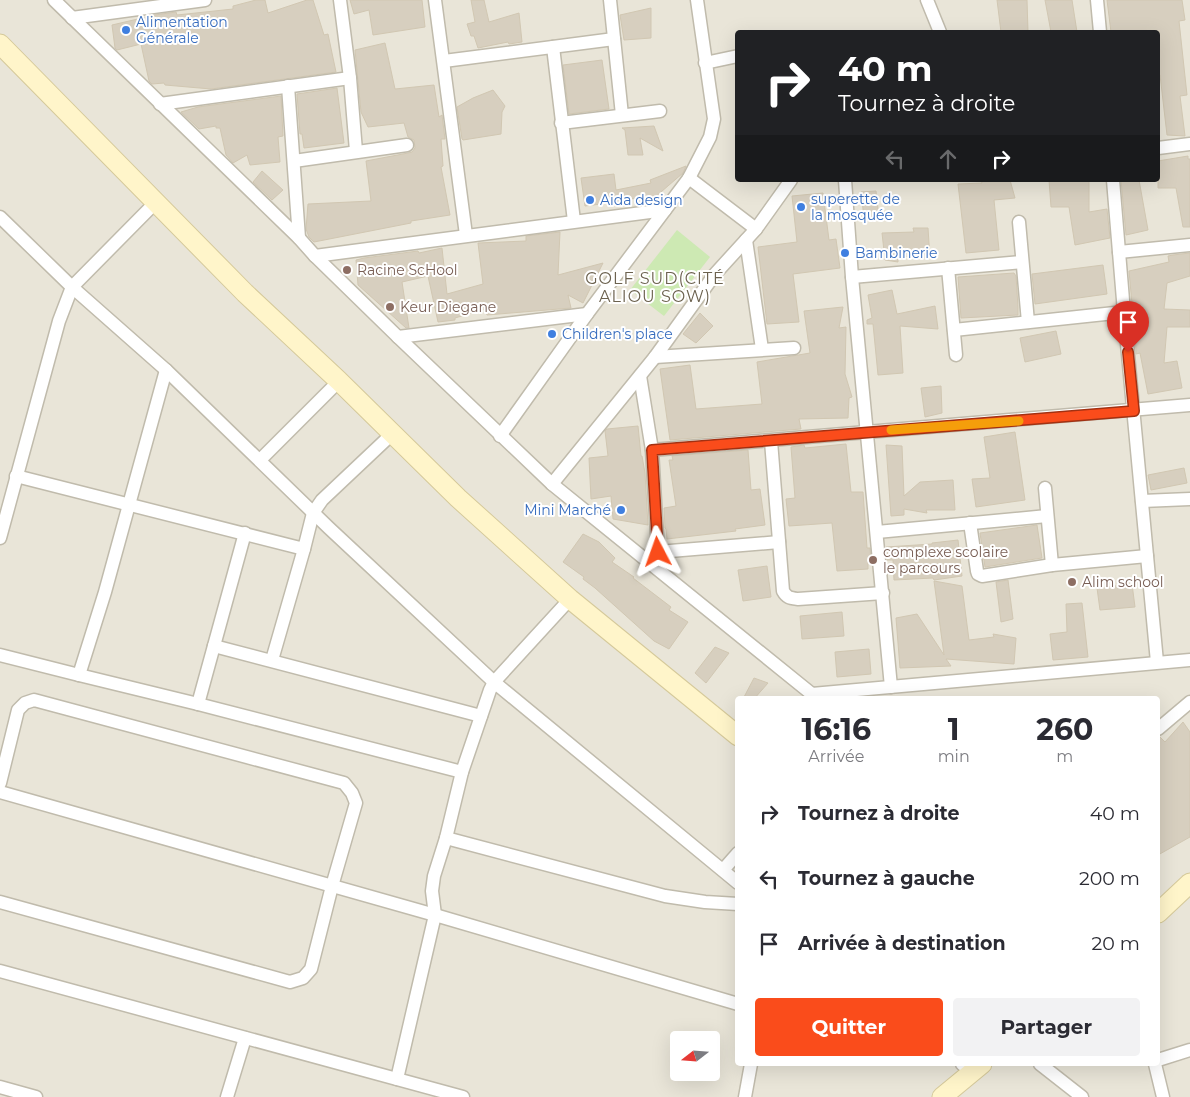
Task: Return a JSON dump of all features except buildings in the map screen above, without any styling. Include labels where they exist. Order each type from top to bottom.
[{"type":"main road","points":[[1,47],[245,293],[339,381],[458,498],[570,599],[735,734]]},
{"type":"main road","points":[[1160,910],[1190,883]]},
{"type":"main road","points":[[942,1097],[972,1066]]},
{"type":"street","points":[[54,0],[398,337],[552,484],[815,696],[892,687],[1190,660]]},
{"type":"street","points":[[72,18],[172,2],[205,0]]},
{"type":"street","points":[[340,0],[350,78],[356,151]]},
{"type":"street","points":[[435,0],[466,235]]},
{"type":"street","points":[[610,0],[622,115]]},
{"type":"street","points":[[500,436],[586,314],[689,178],[713,129],[714,119],[697,0]]},
{"type":"street","points":[[927,0],[939,30]]},
{"type":"street","points":[[1097,0],[1100,30]]},
{"type":"street","points":[[444,61],[614,39]]},
{"type":"street","points":[[553,47],[574,221]]},
{"type":"street","points":[[705,63],[735,57]]},
{"type":"street","points":[[160,104],[350,78]]},
{"type":"street","points":[[288,86],[299,238]]},
{"type":"street","points":[[561,122],[660,111]]},
{"type":"street","points":[[1160,148],[1190,144]]},
{"type":"street","points":[[294,161],[407,145]]},
{"type":"street","points":[[689,178],[756,229]]},
{"type":"street","points":[[552,484],[655,357],[715,274],[756,229],[790,182]]},
{"type":"street","points":[[845,182],[852,277],[892,687]]},
{"type":"street","points":[[1113,182],[1158,662]]},
{"type":"street","points":[[0,538],[58,322],[72,287],[155,203]]},
{"type":"street","points":[[315,256],[665,210]]},
{"type":"street","points":[[0,217],[72,287],[166,370],[313,513],[494,682],[735,880]]},
{"type":"street","points":[[1019,222],[1028,322]]},
{"type":"street","points":[[746,240],[762,349]]},
{"type":"street","points":[[1119,252],[1190,245]]},
{"type":"street","points":[[852,277],[1022,262]]},
{"type":"street","points":[[948,268],[956,355]]},
{"type":"street","points":[[954,330],[1124,312]]},
{"type":"street","points":[[398,337],[586,314]]},
{"type":"street","points":[[655,357],[794,348]]},
{"type":"street","points":[[79,676],[105,592],[166,370]]},
{"type":"street","points":[[640,376],[652,450],[658,552],[651,564]]},
{"type":"street","points":[[260,460],[339,381]]},
{"type":"street","points":[[652,450],[1190,405]]},
{"type":"street","points":[[272,660],[313,513],[322,500],[392,434]]},
{"type":"street","points":[[770,441],[783,591],[789,598],[883,593]]},
{"type":"street","points":[[16,476],[304,549]]},
{"type":"street","points":[[1045,488],[1052,565]]},
{"type":"street","points":[[1142,501],[1190,499]]},
{"type":"street","points":[[877,532],[1047,516]]},
{"type":"street","points":[[970,523],[978,574],[982,576],[1052,565],[1147,556]]},
{"type":"street","points":[[198,704],[245,533]]},
{"type":"street","points":[[658,552],[779,542]]},
{"type":"street","points":[[397,1079],[435,915],[432,891],[434,876],[446,838],[462,772],[490,690],[494,682],[570,599]]},
{"type":"street","points":[[214,646],[481,716]]},
{"type":"street","points":[[0,655],[462,772]]},
{"type":"street","points":[[0,783],[18,710],[24,703],[34,700],[344,783],[352,793],[356,803],[311,969],[303,978],[290,982],[0,902]]},
{"type":"street","points":[[1160,727],[1190,702]]},
{"type":"street","points":[[0,792],[435,915],[735,1003]]},
{"type":"street","points":[[446,838],[665,896],[705,902],[735,904]]},
{"type":"street","points":[[723,870],[735,856]]},
{"type":"street","points":[[0,971],[463,1097]]},
{"type":"street","points":[[227,1097],[245,1038]]},
{"type":"street","points":[[1160,1059],[1190,1050]]},
{"type":"street","points":[[745,1097],[751,1066]]},
{"type":"street","points":[[1043,1066],[1082,1097]]},
{"type":"street","points":[[1155,1066],[1163,1097]]},
{"type":"street","points":[[0,1087],[36,1097]]},
{"type":"shaded area","points":[[0,0],[1190,0],[1190,1097],[0,1097]]},
{"type":"green space","points":[[677,230],[710,257],[664,316],[630,290]]},
{"type":"slow traffic","points":[[891,430],[1019,421]]},
{"type":"place","name":"Alimentation Générale","points":[[126,30]]},
{"type":"place","name":"Aida design","points":[[590,200]]},
{"type":"place","name":"superette de la mosquée","points":[[801,207]]},
{"type":"place","name":"Bambinerie","points":[[845,253]]},
{"type":"place","name":"Racine ScHool","points":[[347,270]]},
{"type":"place","name":"Keur Diegane","points":[[390,307]]},
{"type":"place","name":"Children's place","points":[[552,334]]},
{"type":"place","name":"Mini Marché","points":[[621,510]]},
{"type":"place","name":"complexe scolaire le parcours","points":[[873,560]]},
{"type":"place","name":"Alim school","points":[[1072,582]]},
{"type":"district","name":"GOLF SUD(CITÉ ALIOU SOW)","points":[[655,287]]},
{"type":"route","points":[[658,552],[652,450],[1134,411],[1128,352]]}]
